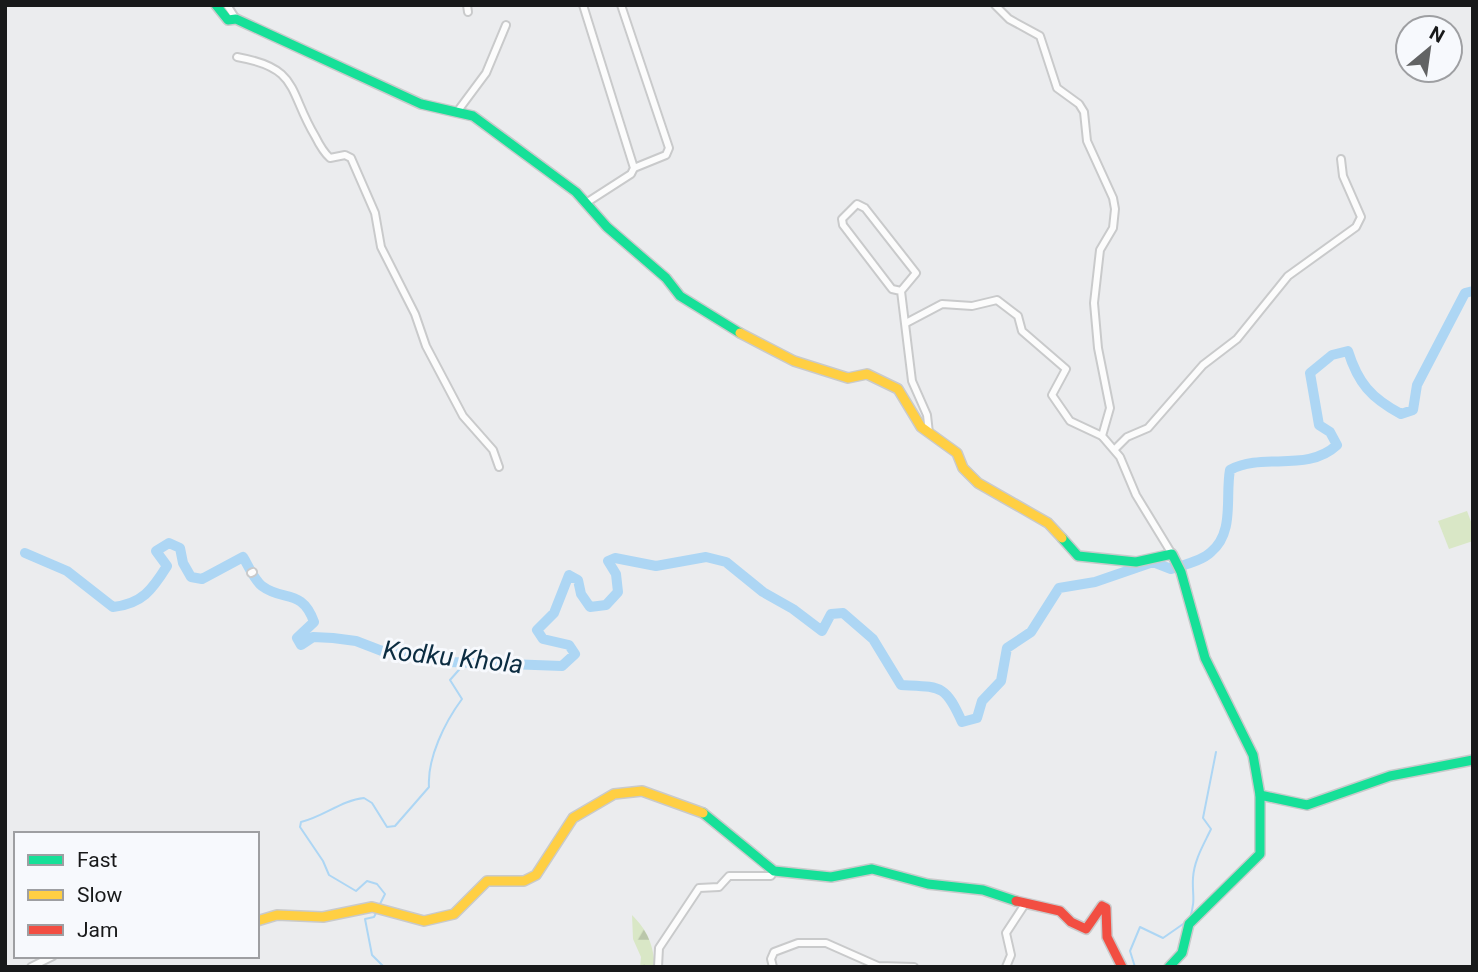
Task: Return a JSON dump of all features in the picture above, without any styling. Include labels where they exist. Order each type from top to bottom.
[{"type":"street","points":[[216,5],[228,20],[236,19],[421,104],[473,116],[576,191],[607,227],[666,278],[680,296],[749,339],[794,361],[848,379],[867,374],[898,389],[921,427],[957,453],[963,468],[978,483],[1048,523],[1078,556],[1136,562],[1174,557]]},
{"type":"street","points":[[227,5],[236,19]]},
{"type":"street","points":[[583,5],[634,168]]},
{"type":"street","points":[[586,203],[631,174],[634,168],[666,155],[669,148],[621,5]]},
{"type":"street","points":[[995,5],[1009,19],[1040,36],[1057,88],[1084,111],[1087,141],[1093,160],[1113,198],[1115,219],[1100,250],[1094,303],[1098,348],[1110,408],[1102,436]]},
{"type":"street","points":[[457,112],[486,73],[506,25]]},
{"type":"street","points":[[237,57],[259,62],[289,78],[307,122],[325,154],[330,158],[345,155],[351,158],[374,214],[382,247],[415,314],[426,346],[463,416],[493,450],[499,467]]},
{"type":"street","points":[[1115,449],[1127,438],[1148,428],[1203,365],[1237,339],[1288,276],[1356,226],[1361,217],[1343,176],[1342,159]]},
{"type":"street","points":[[901,291],[892,289],[843,225],[842,219],[858,204],[865,208],[916,273],[901,291],[912,381],[926,415],[929,433]]},
{"type":"street","points":[[906,323],[942,304],[971,306],[997,300],[1018,317],[1022,331],[1066,369],[1052,395],[1070,421],[1102,436],[1115,449],[1136,495],[1181,572],[1205,658],[1253,755],[1260,795],[1256,808],[1262,841],[1260,854],[1189,924],[1182,953],[1169,967]]},
{"type":"street","points":[[1260,795],[1307,805],[1390,776],[1473,761]]},
{"type":"street","points":[[259,920],[277,915],[323,917],[377,907],[425,921],[454,914],[487,881],[524,881],[536,875],[573,818],[614,794],[642,790],[709,815],[774,872],[831,877],[872,869],[928,884],[983,890],[1025,904],[1060,911],[1071,922],[1086,929],[1093,924],[1098,908],[1102,905],[1106,908],[1107,937],[1122,967]]},
{"type":"street","points":[[658,967],[659,948],[699,888],[719,887],[729,876],[771,876],[774,872]]},
{"type":"street","points":[[1006,967],[1011,955],[1006,933],[1025,904]]},
{"type":"street","points":[[774,967],[771,959],[774,952],[798,943],[827,943],[878,966],[914,967]]},
{"type":"street","points":[[31,967],[49,958]]},
{"type":"green space","points":[[1467,511],[1473,527],[1473,541],[1449,549],[1438,521]]},
{"type":"green space","points":[[632,915],[649,938],[655,967],[640,967],[641,957],[633,939]]},
{"type":"waterway","name":"Kodku Khola","points":[[25,553],[67,571],[113,607],[132,603],[151,589],[167,566],[156,551],[169,543],[180,548],[183,563],[191,577],[202,579],[243,557],[262,586],[298,600],[309,611],[314,622],[297,638],[301,645],[313,637],[333,638],[356,641],[382,651],[402,649],[417,657],[449,662],[562,666],[575,654],[569,645],[543,639],[537,630],[554,613],[569,575],[578,580],[581,594],[590,607],[606,605],[618,592],[616,574],[608,561],[615,558],[656,566],[706,557],[726,562],[763,592],[793,609],[822,631],[831,614],[843,613],[873,639],[901,685],[940,690],[951,700],[962,722],[977,718],[982,701],[1001,681],[1007,648],[1031,632],[1059,588],[1095,582],[1153,562],[1171,569],[1203,558],[1219,544],[1223,535],[1228,514],[1230,470],[1256,462],[1312,458],[1337,445],[1330,432],[1319,425],[1310,373],[1332,355],[1348,351],[1361,381],[1381,402],[1401,414],[1413,410],[1417,385],[1465,293],[1473,291]]},
{"type":"waterway","points":[[379,906],[385,894],[377,884],[367,881],[356,891],[329,875],[323,861],[300,827],[301,822],[364,798],[372,803],[387,827],[395,826],[429,787],[431,764],[438,741],[462,699],[450,680],[465,663]]},
{"type":"waterway","points":[[1190,918],[1195,865],[1211,829],[1203,818],[1216,752]]},
{"type":"waterway","points":[[377,911],[374,917],[365,919],[372,955],[384,967]]},
{"type":"waterway","points":[[1135,967],[1130,951],[1140,927],[1163,938],[1186,922]]},
{"type":"traffic: fast","points":[[216,5],[228,20],[236,19],[421,104],[473,116],[576,192],[607,227],[666,278],[680,296],[740,333]]},
{"type":"traffic: fast","points":[[1062,538],[1078,556],[1136,562],[1172,554],[1181,572],[1205,658],[1253,755],[1260,795]]},
{"type":"traffic: fast","points":[[1169,967],[1182,953],[1189,924],[1260,854],[1260,795],[1307,805],[1390,776],[1473,760]]},
{"type":"traffic: fast","points":[[703,813],[774,871],[831,877],[872,869],[928,884],[983,890],[1016,901]]},
{"type":"traffic: slow","points":[[740,333],[794,361],[848,378],[867,374],[898,389],[921,427],[957,453],[963,468],[978,483],[1048,523],[1062,538]]},
{"type":"traffic: slow","points":[[259,920],[277,915],[323,917],[372,907],[424,921],[454,914],[487,881],[524,881],[536,875],[573,818],[614,794],[642,791],[703,813]]},
{"type":"traffic: jam","points":[[1016,901],[1060,911],[1071,922],[1086,929],[1102,906],[1106,908],[1107,937],[1122,967]]}]
